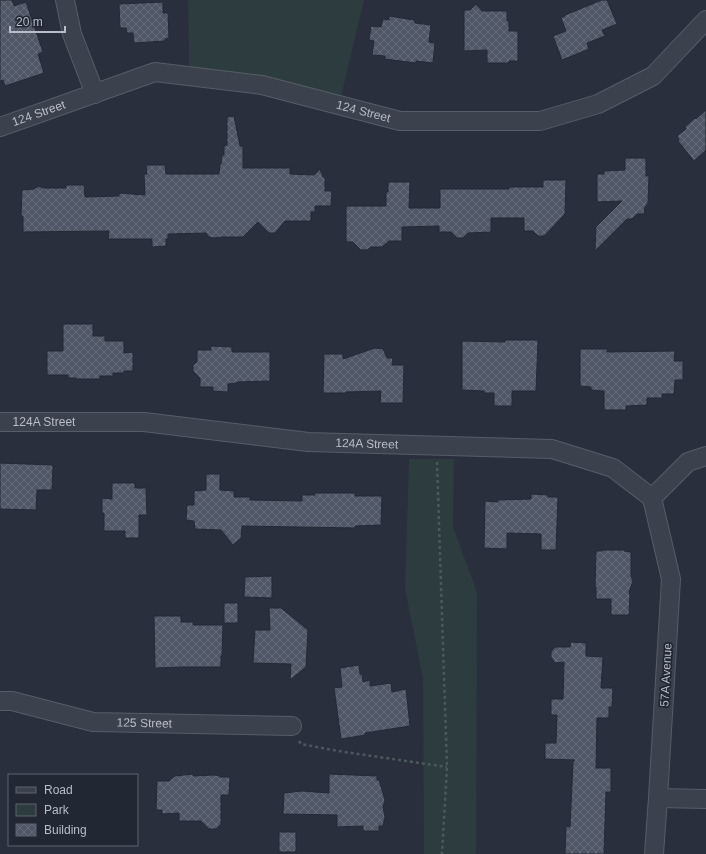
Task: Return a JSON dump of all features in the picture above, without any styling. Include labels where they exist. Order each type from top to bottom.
[{"type":"street","points":[[64,0],[72,34],[95,94]]},
{"type":"street","name":"124 Street","points":[[0,127],[155,72],[262,85],[400,121],[540,121],[598,104],[653,76],[706,20]]},
{"type":"street","name":"124A Street","points":[[0,422],[144,422],[308,442],[552,449],[613,468],[652,498]]},
{"type":"street","points":[[652,498],[688,462],[706,456]]},
{"type":"street","name":"57A Avenue","points":[[652,498],[671,579],[654,854]]},
{"type":"street","name":"125 Street","points":[[0,700],[12,701],[93,722],[292,726]]},
{"type":"street","points":[[658,798],[706,799]]},
{"type":"path","points":[[436,446],[447,767],[442,854]]},
{"type":"path","points":[[292,726],[301,744],[447,767]]},
{"type":"green space","points":[[188,0],[364,0],[341,97],[189,68]]},
{"type":"green space","points":[[409,459],[454,459],[453,527],[477,592],[476,854],[424,854],[423,678],[405,589]]},
{"type":"building","points":[[0,0],[12,0],[14,6],[26,2],[43,52],[38,54],[44,73],[5,86],[3,80],[0,81]]},
{"type":"building","points":[[602,0],[607,0],[617,24],[602,30],[605,36],[587,43],[589,49],[562,60],[553,36],[566,31],[561,18]]},
{"type":"building","points":[[163,2],[163,13],[168,13],[169,38],[165,39],[165,41],[134,43],[133,33],[127,33],[126,28],[120,28],[119,4]]},
{"type":"building","points":[[476,4],[482,11],[507,11],[509,31],[518,31],[518,61],[509,61],[509,63],[487,63],[487,50],[464,51],[464,10],[470,10]]},
{"type":"building","points":[[389,16],[414,20],[415,23],[431,25],[429,42],[435,43],[433,63],[416,61],[416,63],[385,59],[385,56],[372,55],[374,41],[369,40],[371,26],[381,27],[383,19],[389,20]]},
{"type":"building","points":[[706,110],[706,150],[694,161],[678,141],[679,139],[677,136],[686,129],[685,127],[695,118],[696,119]]},
{"type":"building","points":[[234,116],[240,146],[243,146],[243,168],[290,168],[290,174],[314,175],[320,169],[323,177],[325,177],[325,191],[332,191],[331,206],[315,206],[315,212],[311,212],[311,221],[285,221],[275,233],[269,233],[258,222],[243,237],[214,238],[209,237],[206,233],[168,234],[166,246],[152,247],[152,239],[108,239],[109,231],[23,232],[23,216],[21,216],[22,190],[34,189],[39,186],[43,188],[66,188],[66,185],[84,185],[85,197],[119,196],[119,193],[145,195],[144,174],[147,174],[146,165],[165,165],[166,174],[219,174],[222,155],[224,155],[224,146],[227,145],[227,117]]},
{"type":"building","points":[[625,158],[646,158],[646,176],[649,176],[648,203],[645,207],[644,214],[637,214],[632,219],[627,219],[595,251],[596,227],[622,201],[597,202],[597,174],[604,174],[604,171],[625,170]]},
{"type":"building","points":[[543,180],[566,180],[565,214],[544,236],[538,236],[533,231],[524,231],[524,218],[491,218],[491,232],[468,233],[463,238],[457,238],[451,232],[439,232],[439,226],[402,227],[402,241],[389,241],[382,247],[371,247],[367,250],[361,250],[353,242],[346,242],[346,206],[386,206],[388,182],[410,182],[409,208],[440,208],[440,189],[509,189],[509,187],[543,187]]},
{"type":"building","points":[[63,324],[93,324],[93,336],[105,336],[105,341],[124,341],[124,353],[133,352],[133,371],[113,373],[113,376],[100,376],[100,379],[76,379],[68,378],[68,375],[47,375],[47,351],[63,351]]},
{"type":"building","points":[[505,340],[538,340],[536,391],[512,391],[512,406],[494,406],[494,393],[462,390],[462,341],[505,342]]},
{"type":"building","points":[[211,346],[232,347],[232,352],[270,352],[270,381],[237,382],[228,384],[228,392],[213,391],[213,387],[200,387],[200,378],[193,371],[193,365],[197,362],[197,350],[211,350]]},
{"type":"building","points":[[375,348],[383,349],[387,358],[393,358],[392,365],[404,365],[403,403],[380,403],[381,391],[323,393],[324,354],[343,354],[343,359]]},
{"type":"building","points":[[580,349],[607,349],[607,352],[675,351],[674,361],[683,361],[683,380],[675,380],[674,394],[662,394],[662,398],[647,398],[647,405],[626,406],[626,410],[604,410],[604,391],[591,390],[591,387],[580,386]]},
{"type":"building","points":[[0,463],[53,465],[52,490],[37,490],[36,510],[0,509]]},
{"type":"building","points":[[206,474],[220,474],[220,490],[234,491],[234,497],[250,497],[250,500],[302,501],[302,495],[315,495],[314,493],[355,493],[355,496],[382,496],[381,525],[355,526],[355,528],[242,526],[241,538],[233,545],[221,530],[195,529],[194,521],[186,520],[187,505],[194,505],[194,491],[206,490]]},
{"type":"building","points":[[112,483],[135,483],[135,488],[146,488],[147,515],[139,515],[139,538],[125,538],[125,531],[104,531],[102,498],[112,499]]},
{"type":"building","points":[[531,494],[558,497],[556,550],[541,550],[541,534],[507,533],[507,549],[484,548],[485,501],[498,502],[498,500],[531,499]]},
{"type":"building","points":[[624,550],[631,552],[631,576],[633,581],[629,592],[629,615],[611,615],[611,599],[596,599],[596,551]]},
{"type":"building","points":[[272,576],[272,598],[244,597],[245,577]]},
{"type":"building","points":[[224,603],[238,603],[238,623],[224,623]]},
{"type":"building","points":[[269,608],[281,608],[308,630],[306,667],[290,680],[291,664],[253,663],[255,630],[270,630]]},
{"type":"building","points":[[154,616],[181,616],[181,622],[193,622],[193,625],[223,625],[221,667],[155,668]]},
{"type":"building","points":[[571,642],[586,643],[586,656],[603,657],[601,688],[613,688],[612,707],[609,707],[609,718],[597,718],[596,768],[611,768],[611,792],[606,792],[604,854],[565,854],[566,826],[570,827],[573,762],[575,760],[545,759],[545,743],[556,743],[557,715],[551,715],[551,699],[563,699],[564,662],[555,663],[551,657],[551,652],[555,647],[570,647]]},
{"type":"building","points":[[359,665],[363,682],[370,680],[370,686],[391,683],[392,692],[406,689],[410,726],[365,733],[365,735],[341,739],[334,688],[342,687],[340,668]]},
{"type":"building","points":[[193,774],[193,776],[214,775],[220,777],[230,777],[229,795],[221,795],[221,824],[216,829],[209,829],[201,821],[179,821],[179,813],[162,814],[162,810],[156,810],[157,781],[169,781],[175,776]]},
{"type":"building","points":[[329,774],[377,776],[377,780],[379,780],[385,800],[383,807],[385,817],[383,826],[379,826],[379,831],[363,831],[363,826],[337,827],[337,815],[283,814],[284,793],[302,791],[329,793]]},
{"type":"building","points":[[279,832],[296,832],[296,852],[279,852]]}]
